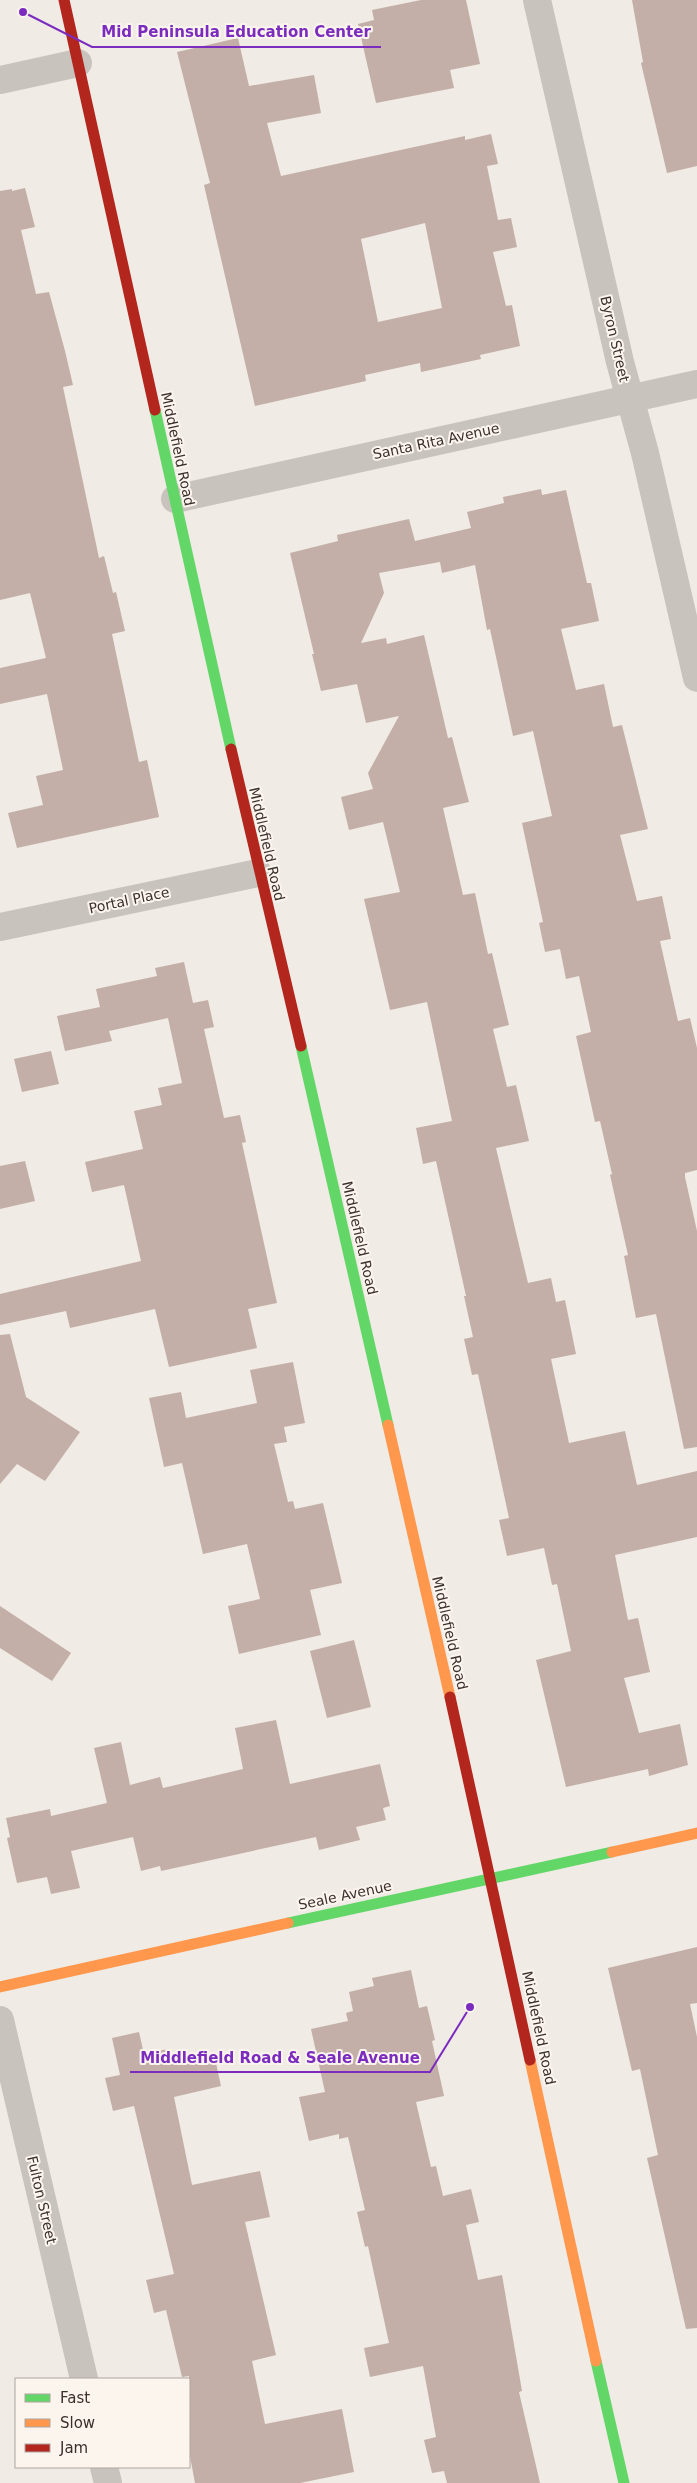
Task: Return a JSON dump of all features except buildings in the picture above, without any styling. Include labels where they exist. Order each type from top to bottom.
[{"type":"main road","name":"Middlefield Road","points":[[64,0],[258,873],[343,1227],[492,1879],[569,2241],[624,2483]]},
{"type":"main road","name":"Seale Avenue","points":[[0,1987],[697,1834]]},
{"type":"street","name":"Byron Street","points":[[537,0],[629,400],[645,453],[697,678]]},
{"type":"street","points":[[0,80],[78,63]]},
{"type":"street","name":"Santa Rita Avenue","points":[[175,499],[697,384]]},
{"type":"street","name":"Portal Place","points":[[0,927],[258,873]]},
{"type":"street","name":"Fulton Street","points":[[0,2020],[84,2378]]},
{"type":"street","points":[[104,2468],[108,2483]]},
{"type":"traffic: fast","points":[[155,410],[231,749]]},
{"type":"traffic: fast","points":[[301,1046],[388,1425]]},
{"type":"traffic: fast","points":[[288,1923],[612,1852]]},
{"type":"traffic: fast","points":[[596,2361],[624,2483]]},
{"type":"traffic: slow","points":[[388,1425],[450,1697]]},
{"type":"traffic: slow","points":[[612,1852],[697,1833]]},
{"type":"traffic: slow","points":[[0,1987],[288,1923]]},
{"type":"traffic: slow","points":[[530,2060],[596,2361]]},
{"type":"traffic: jam","points":[[64,0],[155,410]]},
{"type":"traffic: jam","points":[[231,749],[301,1046]]},
{"type":"traffic: jam","points":[[450,1697],[530,2060]]},
{"type":"place","name":"Mid Peninsula Education Center","points":[[23,12]]},
{"type":"place","name":"Middlefield Road & Seale Avenue","points":[[470,2007]]}]
